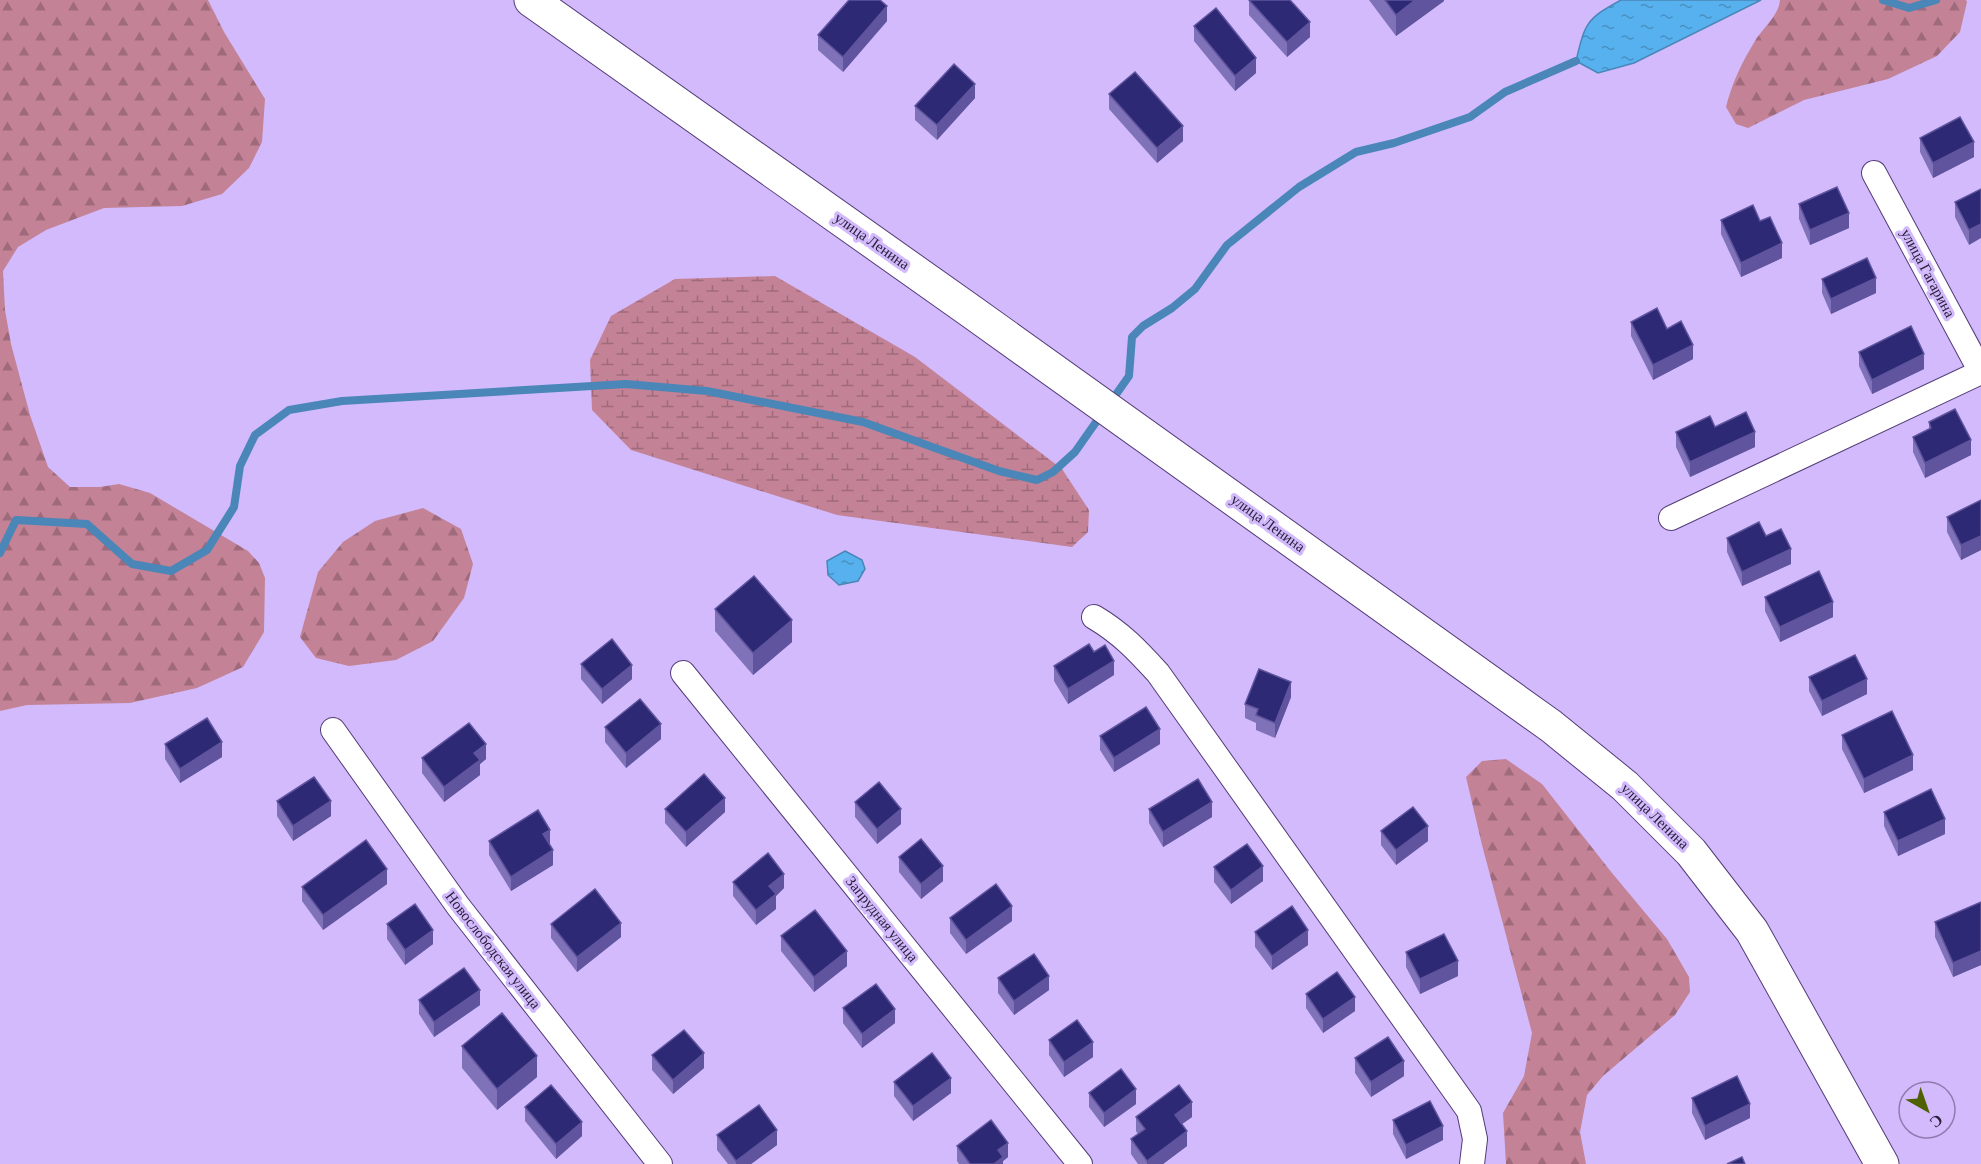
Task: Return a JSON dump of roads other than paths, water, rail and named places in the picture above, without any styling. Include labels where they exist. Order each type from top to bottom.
[{"type":"main road","name":"улица Ленина","points":[[531,0],[1551,726],[1625,786],[1691,852],[1752,931],[1882,1164]]},
{"type":"street","name":"улица Гагарина","points":[[1874,173],[1981,372]]},
{"type":"street","points":[[1671,518],[1981,372]]},
{"type":"street","points":[[1094,617],[1124,637],[1158,673],[1469,1111],[1475,1139],[1472,1164]]},
{"type":"street","name":"Запрудная улица","points":[[683,673],[1080,1164]]},
{"type":"street","name":"Новослободская улица","points":[[333,730],[458,906],[660,1164]]},
{"type":"water","points":[[1621,0],[1761,0],[1634,63],[1598,73],[1576,61],[1582,38],[1589,23],[1600,12]]},
{"type":"water","points":[[845,551],[862,560],[865,569],[858,581],[839,585],[828,575],[827,561]]},
{"type":"waterway","points":[[1883,0],[1909,8],[1936,0]]},
{"type":"waterway","points":[[1110,403],[1129,376],[1132,337],[1143,326],[1172,308],[1195,289],[1227,245],[1299,187],[1356,152],[1394,143],[1470,117],[1505,92],[1576,61]]},
{"type":"waterway","points":[[0,553],[16,520],[87,524],[132,564],[171,571],[207,550],[234,507],[240,466],[255,435],[289,410],[342,401],[626,384],[707,391],[863,422],[999,471],[1037,480],[1053,472],[1075,452],[1101,415]]}]
